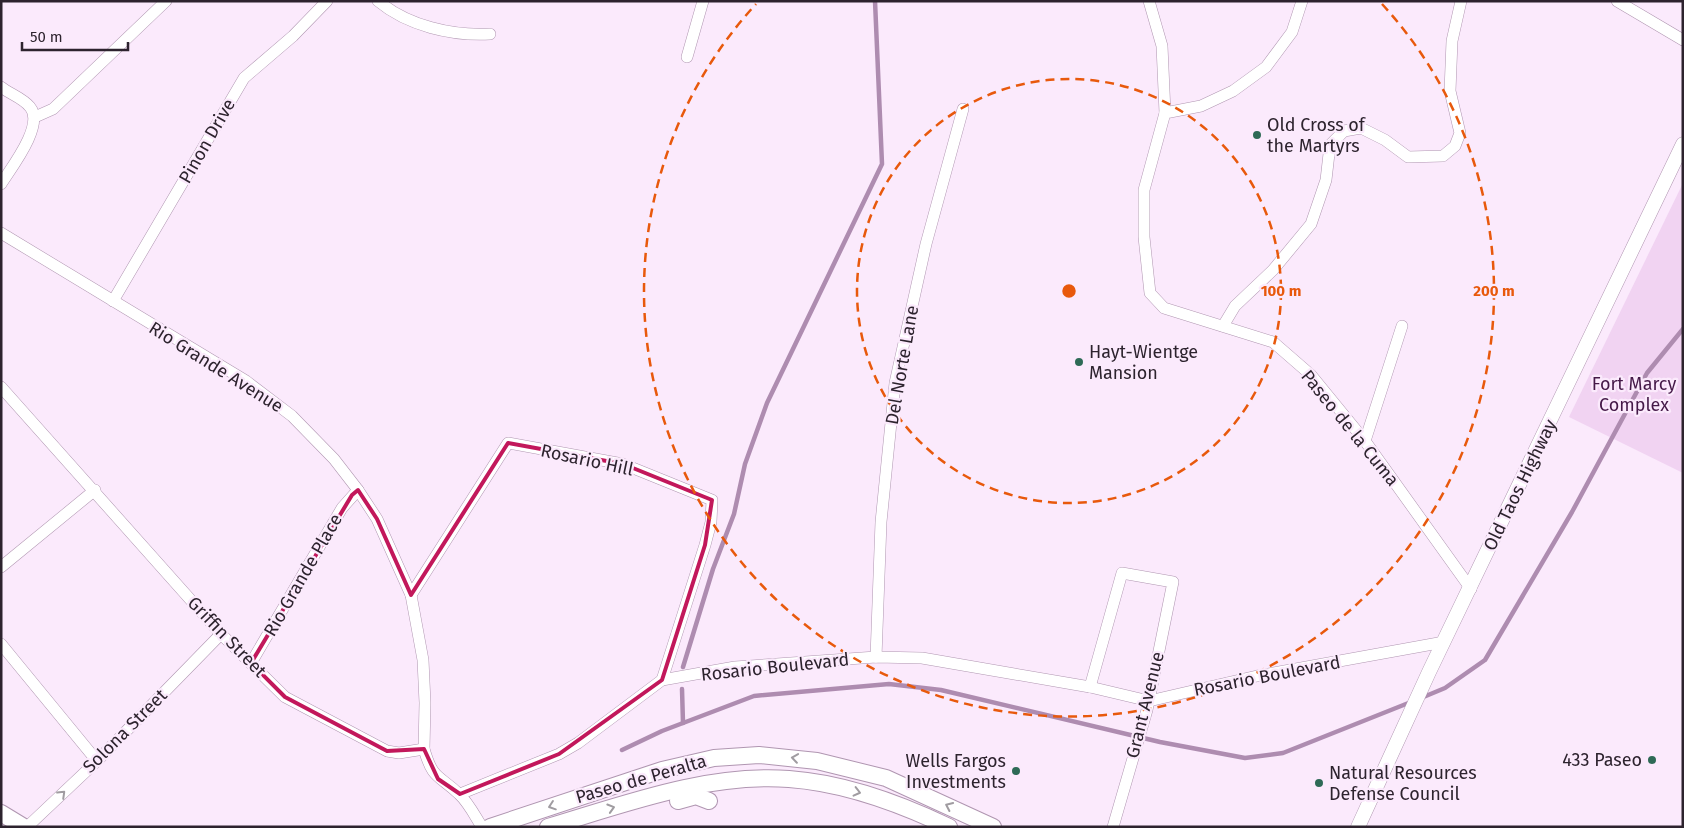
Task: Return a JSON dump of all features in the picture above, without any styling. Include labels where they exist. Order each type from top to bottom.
[{"type":"main road","name":"Paseo de Peralta","points":[[490,827],[662,770],[714,758],[759,756],[817,761],[886,778],[994,827]]},
{"type":"main road","name":"Paseo de Peralta","points":[[548,827],[695,786],[788,779],[828,784],[881,798],[949,827]]},
{"type":"main road","points":[[640,800],[660,805],[696,796],[709,801]]},
{"type":"main road","points":[[1,814],[26,827]]},
{"type":"street","points":[[34,117],[53,109],[166,1]]},
{"type":"street","name":"Pinon Drive","points":[[113,300],[244,78],[293,36],[327,1]]},
{"type":"street","points":[[378,1],[393,12],[427,26],[467,33],[490,34]]},
{"type":"street","points":[[687,57],[703,1]]},
{"type":"street","name":"Paseo de la Cuma","points":[[1149,1],[1162,46],[1165,113],[1144,190],[1144,237],[1150,293],[1164,308],[1273,342],[1311,375],[1365,441],[1471,588]]},
{"type":"street","points":[[1165,113],[1201,106],[1233,91],[1266,67],[1292,32],[1302,1]]},
{"type":"street","points":[[1223,326],[1235,306],[1273,270],[1311,224],[1326,180],[1330,145],[1344,131],[1361,128],[1386,140],[1408,157],[1443,156],[1455,146],[1460,133],[1450,92],[1452,41],[1461,1]]},
{"type":"street","points":[[1617,1],[1683,40]]},
{"type":"street","points":[[1,87],[26,103],[34,117],[31,133],[1,184]]},
{"type":"street","name":"Del Norte Lane","points":[[876,657],[881,522],[895,383],[926,244],[963,109]]},
{"type":"street","name":"Old Taos Highway","points":[[1358,827],[1444,642],[1683,144]]},
{"type":"street","name":"Rio Grande Avenue","points":[[1,233],[246,381],[277,404],[320,444],[358,490],[377,519],[411,595],[423,660],[425,703],[424,749]]},
{"type":"street","points":[[1365,441],[1402,326]]},
{"type":"street","name":"Griffin Street","points":[[1,387],[95,490],[221,634],[285,696],[387,751],[399,753],[424,749]]},
{"type":"street","name":"Rosario Hill","points":[[411,595],[508,444],[623,464],[712,500],[711,522],[705,545],[662,680]]},
{"type":"street","points":[[1,567],[95,490]]},
{"type":"street","name":"Rio Grande Place","points":[[251,663],[342,508],[358,490]]},
{"type":"street","name":"Grant Avenue","points":[[1090,687],[1122,573],[1172,582],[1148,705],[1113,827]]},
{"type":"street","name":"Solona Street","points":[[26,827],[97,760],[221,634]]},
{"type":"street","name":"Rosario Boulevard","points":[[460,794],[559,754],[578,743],[662,680],[735,668],[876,657],[922,658],[1090,687],[1148,705],[1257,676],[1444,642]]},
{"type":"street","points":[[1,644],[97,760]]},
{"type":"street","points":[[424,749],[428,765],[438,779],[460,794],[482,827]]},
{"type":"highlighted area","points":[[508,443],[623,464],[712,500],[705,545],[662,680],[559,754],[460,794],[438,779],[424,749],[387,751],[285,697],[251,663],[352,495],[358,490],[377,519],[411,595]]},
{"type":"green space","name":"Fort Marcy Complex","points":[[1683,183],[1683,473],[1569,417]]},
{"type":"waterway","points":[[683,667],[713,569],[734,514],[745,464],[767,403],[882,164],[875,1]]},
{"type":"waterway","points":[[1421,698],[1445,688],[1485,660],[1572,512],[1647,373],[1683,329]]},
{"type":"waterway","points":[[622,750],[662,731],[754,696],[889,684],[941,690],[1160,742],[1245,758],[1283,753],[1411,702]]},
{"type":"waterway","points":[[682,689],[683,723]]},
{"type":"place","name":"Old Cross of the Martyrs","points":[[1257,135]]},
{"type":"place","name":"Hayt-Wientge Mansion","points":[[1079,362]]},
{"type":"place","name":"433 Paseo","points":[[1652,760]]},
{"type":"place","name":"Wells Fargos Investments","points":[[1016,771]]},
{"type":"place","name":"Natural Resources Defense Council","points":[[1319,783]]}]
